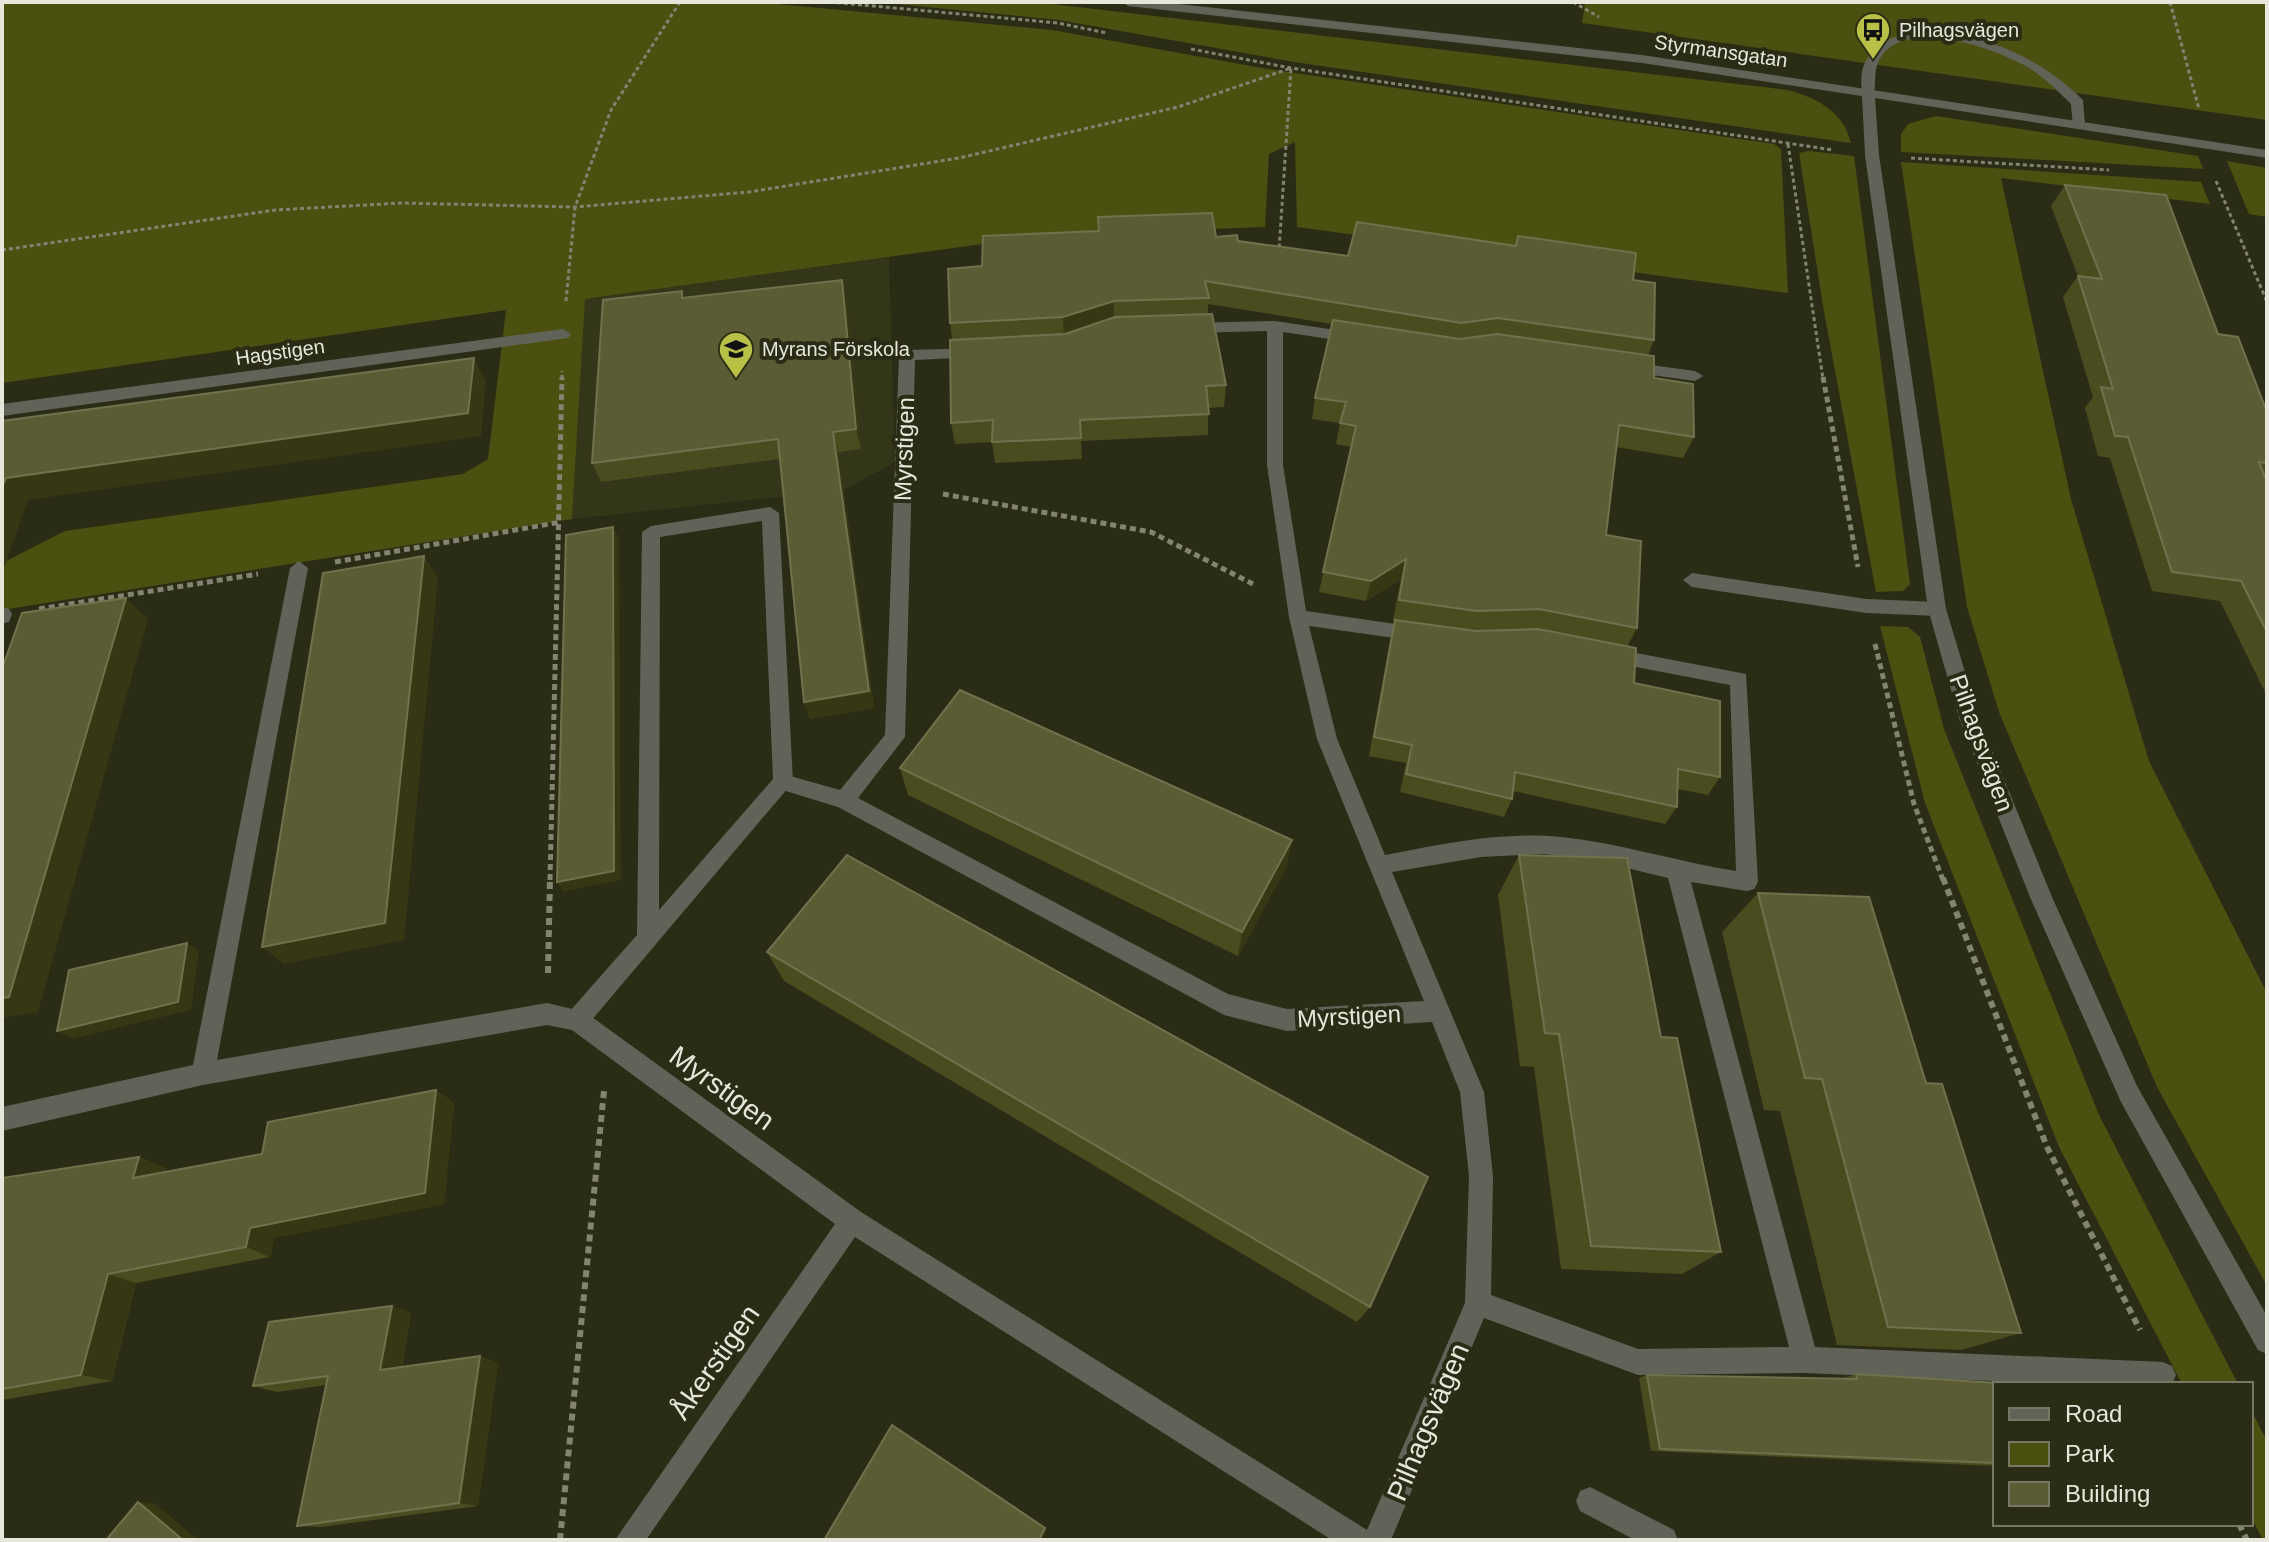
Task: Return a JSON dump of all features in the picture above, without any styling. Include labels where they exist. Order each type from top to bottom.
[{"type":"street","name":"Styrmansgatan","points":[[1128,2],[1642,59],[2267,154]]},
{"type":"street","name":"Pilhagsvägen","points":[[2078,124],[2078,103],[2033,65],[1981,41],[1951,36],[1902,38],[1887,45],[1873,61],[1868,93],[1872,155],[1937,609],[1969,718],[2041,897],[2129,1094],[2267,1341]]},
{"type":"street","points":[[1173,329],[1275,326],[1380,342]]},
{"type":"street","name":"Myrstigen","points":[[783,782],[844,800],[1224,1004],[1287,1020],[1440,1011],[1327,739],[1298,617],[1275,465],[1275,326]]},
{"type":"street","name":"Hagstigen","points":[[2,410],[563,334]]},
{"type":"street","name":"Myrstigen","points":[[844,800],[895,737],[907,355],[986,351]]},
{"type":"street","points":[[1616,365],[1695,376]]},
{"type":"street","points":[[577,1020],[783,782],[770,513],[651,532],[648,936]]},
{"type":"street","points":[[203,1074],[299,568]]},
{"type":"street","points":[[1692,580],[1866,606],[1937,609]]},
{"type":"street","points":[[1298,617],[1438,637]]},
{"type":"street","points":[[1379,865],[1467,849],[1544,845],[1606,853],[1677,871],[1747,882],[1739,679],[1589,651]]},
{"type":"street","points":[[1677,871],[1805,1360]]},
{"type":"street","name":"Pilhagsvägen","points":[[1377,1540],[1478,1303],[1481,1176],[1472,1092],[1440,1011]]},
{"type":"street","name":"Myrstigen","points":[[2,1119],[203,1074],[547,1014],[577,1020],[852,1221],[1357,1540]]},
{"type":"street","name":"Åkerstigen","points":[[629,1540],[852,1221]]},
{"type":"street","points":[[1478,1303],[1638,1362],[1805,1360],[2163,1375]]},
{"type":"street","points":[[1590,1501],[1664,1540]]},
{"type":"path","points":[[547,1014],[563,334],[575,207],[611,110],[680,2]]},
{"type":"path","points":[[830,2],[1058,23],[1120,35]]},
{"type":"path","points":[[1182,47],[1291,68],[1788,144],[1872,155],[2121,171]]},
{"type":"path","points":[[2,250],[275,210],[402,203],[575,207],[749,192],[959,158],[1178,107],[1291,68]]},
{"type":"path","points":[[1275,326],[1285,114],[1291,68]]},
{"type":"path","points":[[1788,144],[1809,304],[1866,606],[1914,804],[2047,1147],[2163,1375]]},
{"type":"path","points":[[902,486],[1151,532],[1248,581],[1298,617]]},
{"type":"path","points":[[560,1540],[608,1042]]},
{"type":"shaded area","name":"Myrans Förskola","points":[[889,257],[895,462],[844,490],[572,519],[584,299]]},
{"type":"green space","points":[[2,2],[757,2],[1052,30],[1268,69],[1774,144],[1781,149],[1788,293],[1297,227],[1295,142],[1269,154],[1265,227],[1047,235],[585,299],[572,519],[2,610],[2,573],[6,561],[65,531],[463,474],[488,459],[506,310],[2,383]]},
{"type":"green space","points":[[876,2],[1035,2],[1788,90],[1828,108],[1842,123],[1851,143],[1294,62],[1059,20]]},
{"type":"green space","points":[[1585,2],[2266,2],[2267,120],[1582,23]]},
{"type":"green space","points":[[1936,116],[2198,156],[2203,169],[1901,152],[1901,134],[1908,124]]},
{"type":"green space","points":[[1809,151],[1854,156],[1910,584],[1903,591],[1876,592],[1823,306],[1799,153]]},
{"type":"green space","points":[[2227,161],[2267,168],[2267,217],[2249,214]]},
{"type":"green space","points":[[1901,162],[2201,182],[2210,204],[2001,178],[2071,499],[2149,761],[2267,993],[2267,1286],[2157,1087],[1999,712],[1967,607]]},
{"type":"green space","points":[[1880,626],[1908,627],[1920,637],[1944,729],[2099,1115],[2237,1382],[2181,1382],[2059,1147],[1925,803]]},
{"type":"green space","points":[[2253,1414],[2267,1441],[2267,1537],[2263,1540],[2253,1521]]},
{"type":"building","points":[[2065,185],[2166,195],[2218,334],[2238,337],[2267,412],[2267,463],[2259,462],[2267,482],[2267,632],[2241,581],[2172,572],[2128,437],[2115,436],[2101,387],[2113,389],[2078,276],[2102,279]]},
{"type":"building","points":[[1212,213],[1216,237],[1237,235],[1238,241],[1348,256],[1357,222],[1516,246],[1518,236],[1636,253],[1633,280],[1655,283],[1654,340],[1498,318],[1461,323],[1205,281],[1209,298],[1114,301],[1063,317],[950,323],[948,269],[982,266],[983,236],[1099,231],[1098,217]]},
{"type":"building","name":"Myrans Förskola","points":[[842,280],[856,429],[833,432],[869,691],[804,702],[778,439],[592,463],[603,300],[682,291],[682,298]]},
{"type":"building","points":[[1212,314],[1226,385],[1206,386],[1209,414],[1080,420],[1081,438],[992,442],[993,420],[951,423],[950,340],[1065,334],[1115,317]]},
{"type":"building","points":[[1333,320],[1460,339],[1497,334],[1654,356],[1654,378],[1693,384],[1694,437],[1619,425],[1606,535],[1641,541],[1637,628],[1539,609],[1476,611],[1399,600],[1406,559],[1371,581],[1323,572],[1356,426],[1340,423],[1346,402],[1315,398]]},
{"type":"building","points":[[474,358],[468,413],[6,478],[2,487],[2,421]]},
{"type":"building","points":[[613,527],[614,871],[557,882],[566,535]]},
{"type":"building","points":[[424,556],[385,923],[262,947],[323,573]]},
{"type":"building","points":[[126,598],[9,997],[2,998],[2,669],[22,613]]},
{"type":"building","points":[[1395,620],[1476,631],[1538,629],[1636,648],[1634,683],[1720,701],[1720,777],[1678,769],[1677,807],[1515,772],[1512,799],[1406,774],[1412,745],[1374,737]]},
{"type":"building","points":[[960,690],[1292,840],[1242,932],[900,768]]},
{"type":"building","points":[[847,855],[1428,1177],[1370,1307],[767,952]]},
{"type":"building","points":[[1519,855],[1627,858],[1661,1037],[1677,1038],[1721,1252],[1591,1246],[1559,1034],[1545,1033]]},
{"type":"building","points":[[1758,893],[1869,897],[1926,1083],[1942,1084],[2021,1333],[1888,1327],[1822,1079],[1805,1078]]},
{"type":"building","points":[[187,943],[178,1002],[57,1031],[69,970]]},
{"type":"building","points":[[436,1090],[425,1193],[250,1228],[246,1247],[108,1274],[81,1375],[2,1389],[2,1178],[139,1157],[133,1178],[262,1154],[268,1122]]},
{"type":"building","points":[[392,1306],[380,1370],[480,1356],[459,1503],[297,1526],[328,1376],[253,1386],[269,1322]]},
{"type":"building","points":[[1856,1374],[1993,1383],[1993,1463],[1660,1449],[1647,1375],[1857,1379]]},
{"type":"building","points":[[892,1425],[1045,1528],[1039,1540],[824,1540]]},
{"type":"building","points":[[138,1502],[183,1540],[106,1540]]},
{"type":"place","name":"Pilhagsvägen","points":[[1873,61]]},
{"type":"place","name":"Myrans Förskola","points":[[736,380]]}]
